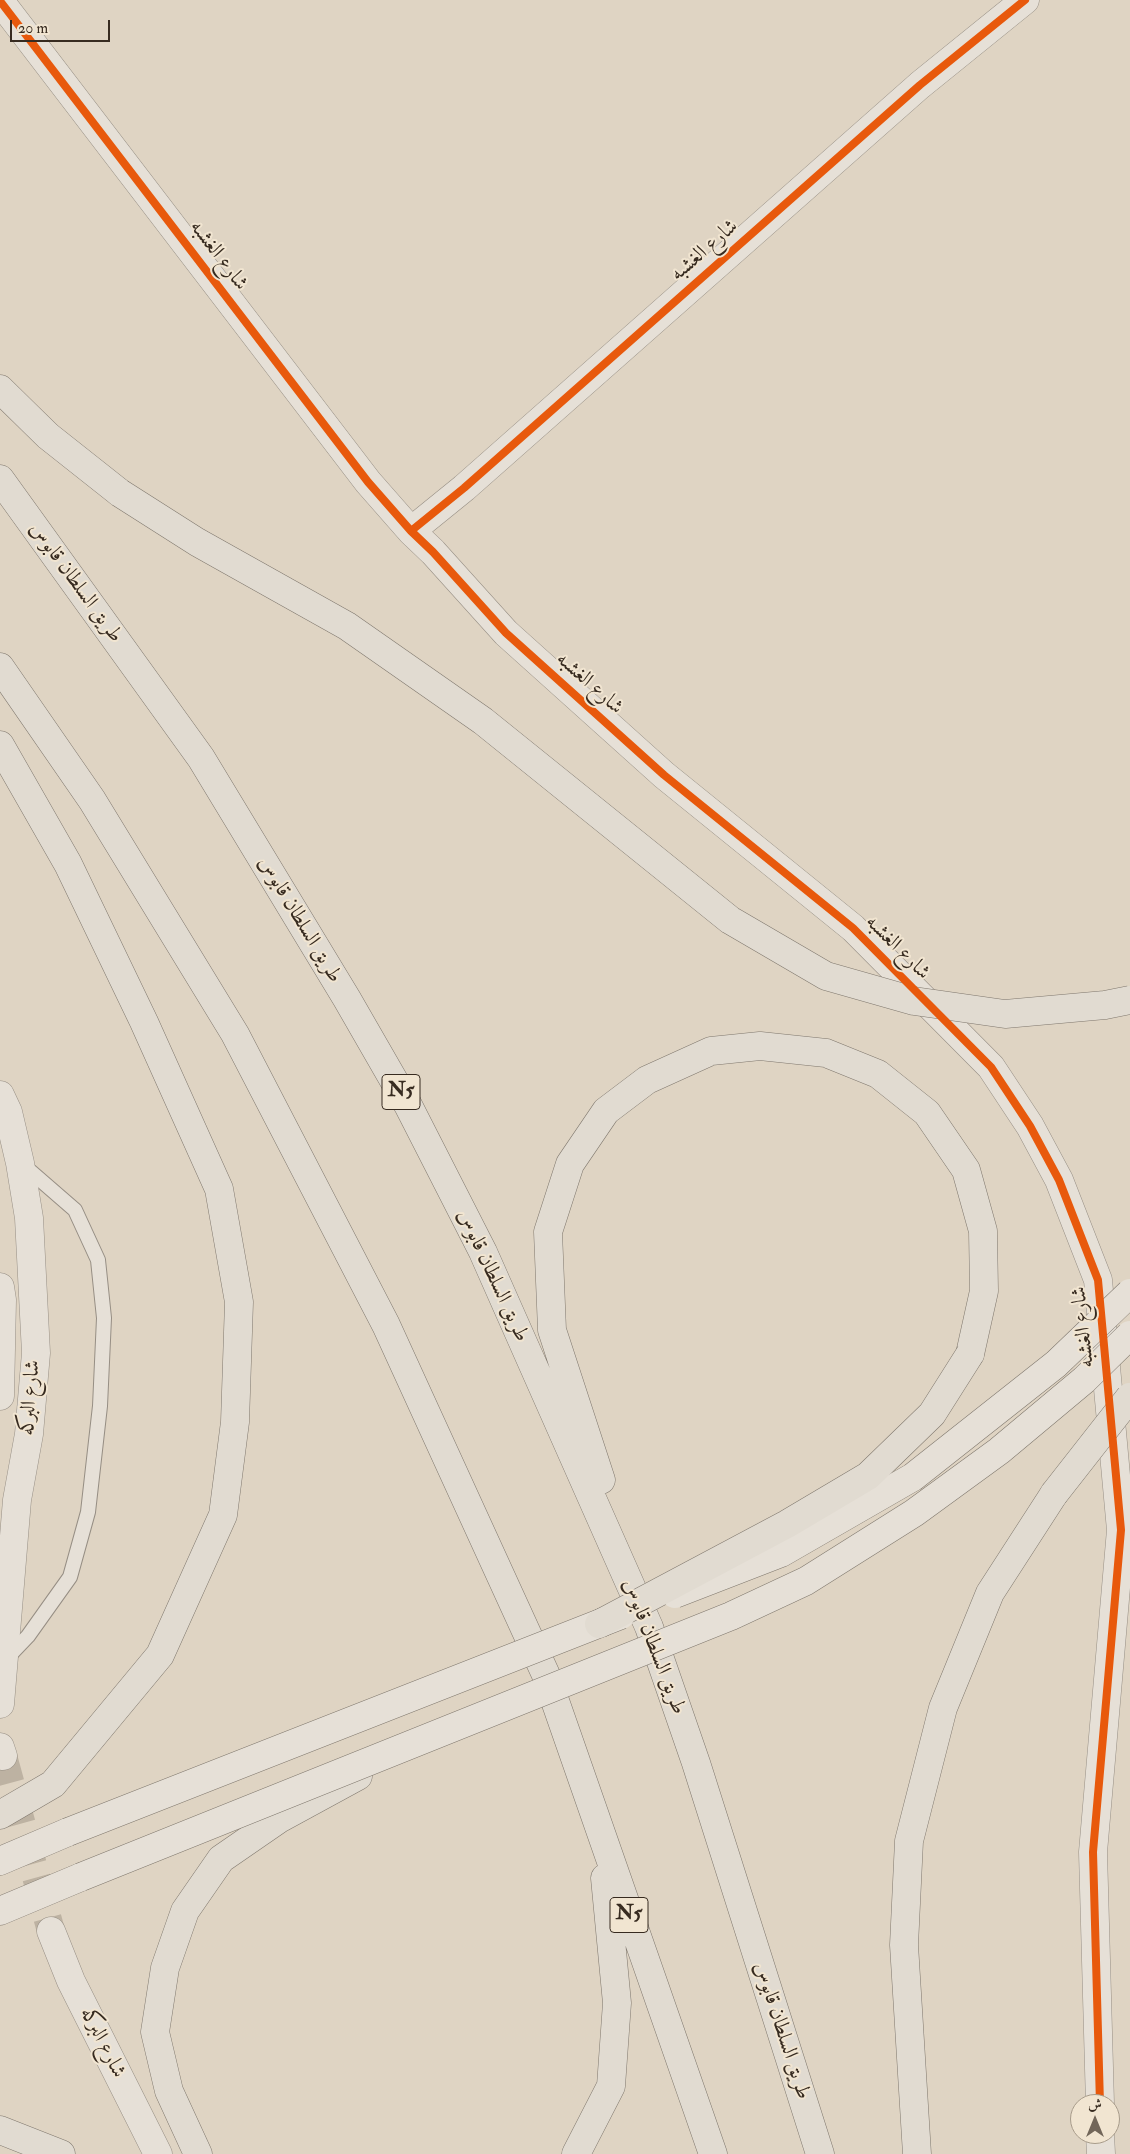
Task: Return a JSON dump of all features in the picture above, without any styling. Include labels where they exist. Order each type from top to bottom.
[{"type":"highway","points":[[0,389],[48,436],[120,493],[197,542],[347,626],[483,721],[730,920],[826,976],[914,1001],[1005,1014],[1104,1005],[1130,1000]]},
{"type":"highway","name":"طريق السلطان قابوس","points":[[0,478],[201,758],[347,999],[403,1096],[483,1252],[648,1627],[696,1763],[820,2154]]},
{"type":"highway","name":"N5","points":[[0,667],[92,800],[236,1034],[386,1324],[546,1675],[713,2154]]},
{"type":"highway","points":[[0,745],[68,864],[144,1022],[219,1189],[239,1302],[235,1422],[223,1515],[160,1655],[53,1784],[0,1815]]},
{"type":"highway","points":[[599,1624],[787,1524],[868,1476],[932,1414],[970,1354],[984,1292],[983,1231],[966,1170],[927,1113],[878,1074],[826,1053],[760,1046],[711,1050],[646,1080],[606,1111],[570,1164],[548,1232],[552,1330],[648,1627]]},
{"type":"highway","points":[[917,2154],[904,1945],[909,1841],[944,1708],[990,1593],[1054,1494],[1130,1397]]},
{"type":"highway","points":[[546,1675],[606,1883],[617,2003],[611,2086],[576,2154]]},
{"type":"highway","points":[[198,2154],[169,2092],[155,2032],[165,1968],[186,1911],[221,1859],[279,1819],[421,1741]]},
{"type":"highway","points":[[0,2130],[61,2154]]},
{"type":"street","name":"شارع الغشبه","points":[[411,531],[464,488],[920,84],[1025,0]]},
{"type":"street","name":"شارع الغشبه","points":[[0,1],[368,482],[411,531],[433,552],[506,633],[664,775],[853,928],[991,1067],[1030,1126],[1059,1180],[1098,1280],[1121,1530],[1093,1852],[1100,2094]]},
{"type":"street","name":"شارع البركه","points":[[0,1095],[8,1112],[20,1163],[29,1218],[36,1353],[29,1434],[17,1500],[0,1704]]},
{"type":"street","name":"شارع البركه","points":[[0,1286],[2,1300],[0,1396]]},
{"type":"street","points":[[0,1862],[68,1832],[781,1553],[913,1477],[1056,1364],[1130,1293]]},
{"type":"street","points":[[0,1911],[731,1616],[806,1582],[914,1513],[999,1451],[1084,1380],[1130,1335]]},
{"type":"street","name":"شارع البركه","points":[[51,1931],[71,1981],[158,2154]]},
{"type":"lane","points":[[5,1660],[28,1636],[70,1576],[88,1512],[100,1406],[104,1318],[98,1260],[75,1210],[20,1163]]},
{"type":"tunnel","points":[[3,1756],[51,1931]]},
{"type":"cycle path","points":[[0,1],[368,482],[411,531],[464,488],[920,85],[1025,0]]},
{"type":"cycle path","points":[[411,531],[433,552],[506,633],[664,775],[853,928],[991,1067],[1030,1126],[1059,1180],[1098,1280],[1121,1530],[1093,1852],[1100,2094]]}]
